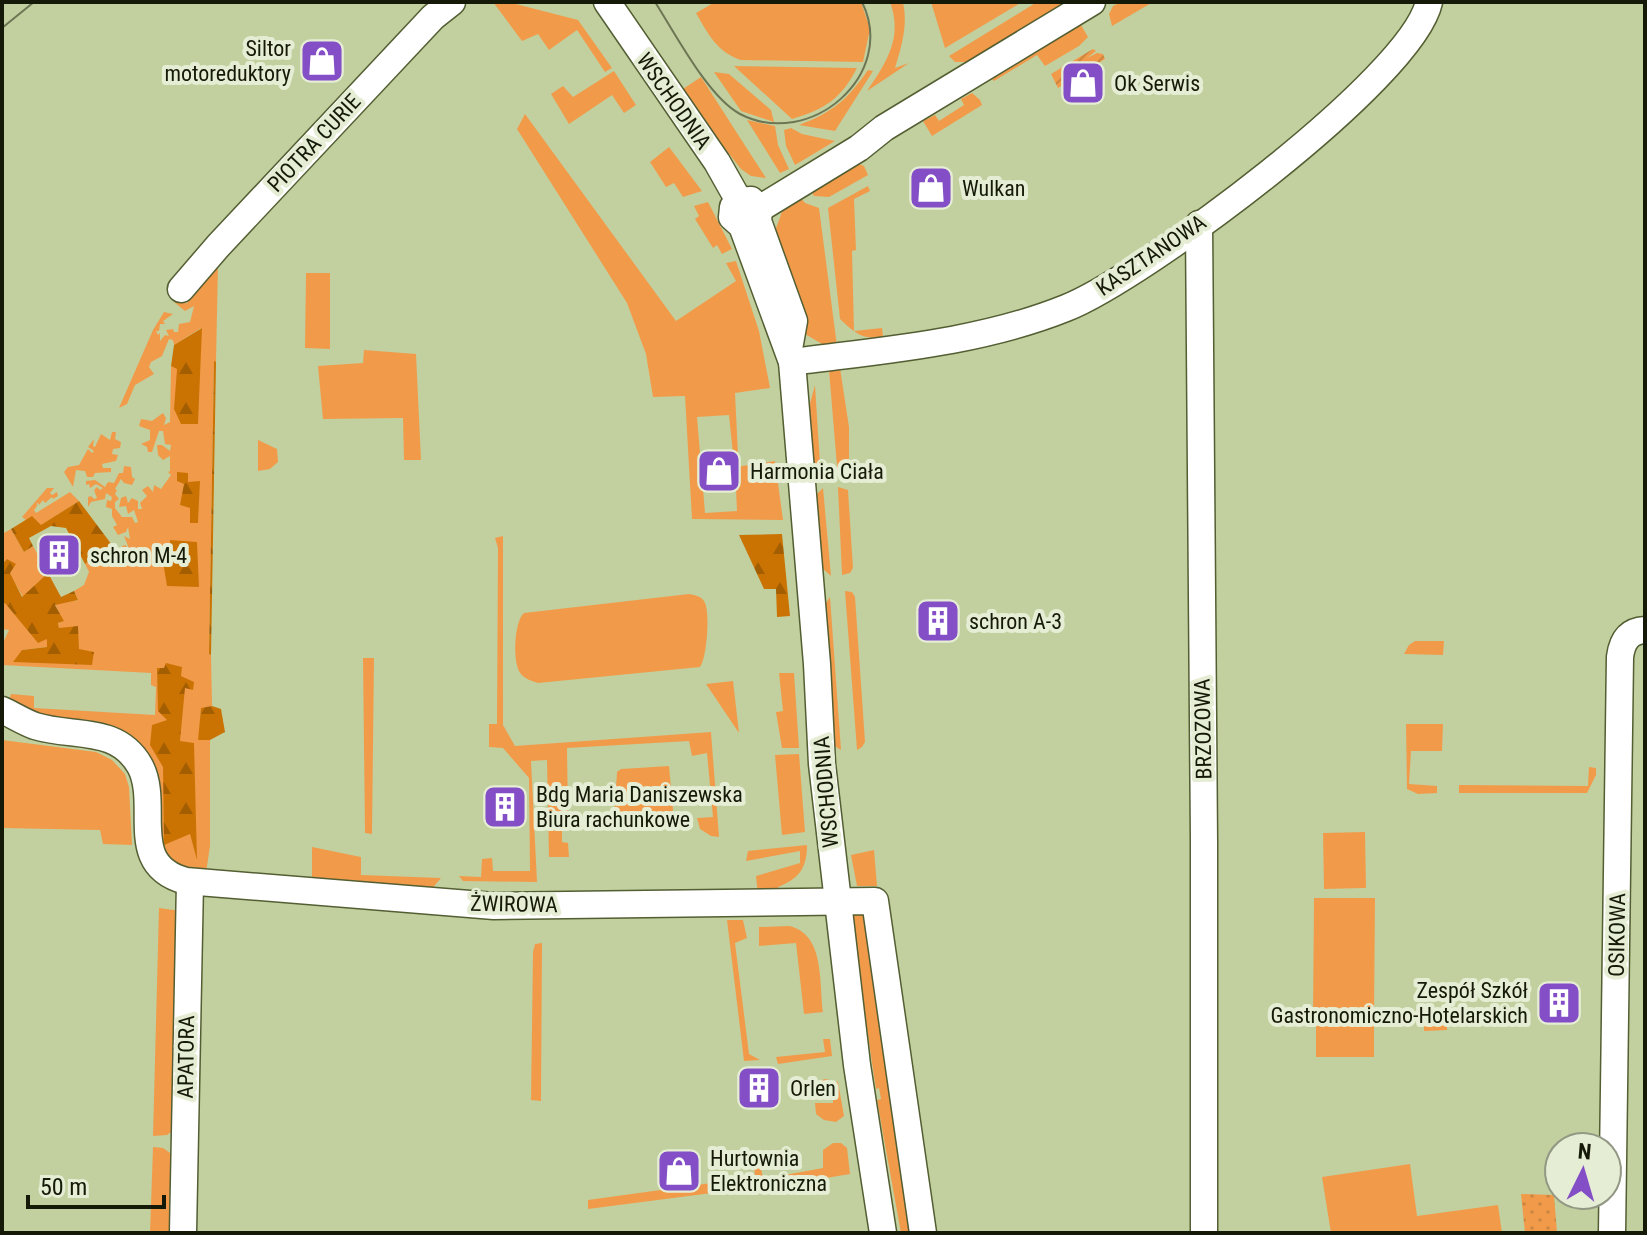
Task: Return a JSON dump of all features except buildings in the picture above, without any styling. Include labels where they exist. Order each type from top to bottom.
[{"type":"street","name":"PIOTRA CURIE","points":[[181,289],[422,28],[452,2]]},
{"type":"street","name":"WSCHODNIA","points":[[607,2],[749,211],[794,321],[790,355],[817,664],[822,764],[857,1065],[883,1233]]},
{"type":"street","points":[[749,211],[859,148],[884,128],[1092,2]]},
{"type":"street","name":"KASZTANOWA","points":[[790,355],[960,338],[1040,317],[1080,302],[1123,277],[1199,224],[1293,152],[1362,93],[1415,32],[1429,2]]},
{"type":"street","name":"BRZOZOWA","points":[[1199,224],[1204,1233]]},
{"type":"street","name":"OSIKOWA","points":[[1612,1233],[1619,676],[1621,648],[1636,634]]},
{"type":"street","points":[[2,710],[37,727],[107,737],[129,752],[142,771],[146,785],[147,836],[152,855],[169,874],[190,882]]},
{"type":"street","name":"ŻWIROWA","points":[[190,882],[494,906],[875,901],[923,1233]]},
{"type":"street","name":"APATORA","points":[[183,1233],[190,882]]},
{"type":"shaded area","points":[[493,2],[508,2],[578,20],[612,68],[605,72],[577,30],[549,50],[538,34],[522,41]]},
{"type":"shaded area","points":[[715,2],[861,2],[870,29],[863,62],[741,60],[733,57],[719,47],[696,13]]},
{"type":"shaded area","points":[[890,2],[903,2],[905,19],[895,68],[909,63],[867,91],[881,70],[894,38],[894,15]]},
{"type":"shaded area","points":[[931,2],[1022,2],[945,48]]},
{"type":"shaded area","points":[[1037,2],[1067,2],[967,62],[955,62],[949,56]]},
{"type":"shaded area","points":[[1121,2],[1153,2],[1112,26],[1109,14],[1113,6]]},
{"type":"shaded area","points":[[1081,25],[1088,37],[1079,46],[1045,66],[1037,55],[994,81],[992,79]]},
{"type":"shaded area","points":[[1093,49],[1096,51],[1087,58],[1097,53],[1103,54],[1105,59],[1058,88],[1051,74]]},
{"type":"shaded area","points":[[734,66],[857,68],[845,88],[831,101],[792,119]]},
{"type":"shaded area","points":[[868,70],[873,71],[835,131],[799,125],[838,104]]},
{"type":"shaded area","points":[[614,71],[636,105],[624,113],[612,95],[569,124],[551,94],[563,86],[573,97]]},
{"type":"shaded area","points":[[714,72],[729,74],[771,110],[774,122],[741,111]]},
{"type":"shaded area","points":[[701,77],[766,178],[751,176],[741,169],[680,91]]},
{"type":"shaded area","points":[[972,93],[982,105],[932,136],[923,121],[935,115],[939,121],[964,105],[961,99]]},
{"type":"shaded area","points":[[525,114],[676,321],[736,281],[726,263],[736,261],[759,331],[770,388],[735,393],[738,455],[733,454],[729,415],[697,417],[705,513],[737,511],[735,467],[775,461],[783,520],[692,519],[685,396],[653,397],[646,354],[627,303],[517,129]]},
{"type":"shaded area","points":[[747,120],[775,126],[778,145],[789,169],[780,173]]},
{"type":"shaded area","points":[[791,128],[802,134],[835,141],[795,165],[786,146],[784,130]]},
{"type":"shaded area","points":[[669,147],[702,191],[683,197],[674,183],[666,187],[650,162]]},
{"type":"shaded area","points":[[856,163],[864,166],[868,175],[829,197],[814,196],[811,191]]},
{"type":"shaded area","points":[[868,186],[870,191],[854,199],[854,331],[882,328],[883,337],[876,338],[855,332],[840,319],[828,208]]},
{"type":"shaded area","points":[[800,197],[805,203],[819,208],[837,346],[822,344],[805,334],[775,231],[783,209]]},
{"type":"shaded area","points":[[708,202],[732,249],[722,254],[717,245],[713,248],[695,219],[699,216],[694,206]]},
{"type":"shaded area","points":[[218,264],[209,654],[212,706],[201,709],[199,740],[210,740],[210,846],[206,873],[182,866],[168,856],[161,842],[159,827],[157,773],[139,742],[128,733],[104,723],[49,716],[9,701],[11,694],[34,696],[34,708],[155,715],[156,687],[151,685],[151,673],[2,665],[2,645],[9,630],[2,629],[2,605],[5,602],[38,642],[47,638],[47,647],[22,650],[79,649],[59,629],[58,623],[63,621],[55,604],[78,600],[74,591],[84,585],[89,572],[85,564],[112,545],[124,566],[128,564],[122,546],[126,545],[129,555],[137,552],[130,551],[124,536],[130,539],[128,527],[126,532],[118,535],[113,527],[117,525],[112,509],[106,507],[107,500],[111,501],[112,497],[106,493],[105,499],[91,502],[88,507],[88,497],[97,498],[94,490],[103,488],[96,484],[90,488],[86,481],[95,480],[105,487],[108,482],[114,483],[119,473],[123,473],[124,466],[131,467],[135,479],[132,485],[121,479],[115,489],[119,499],[115,502],[115,508],[122,517],[132,517],[135,523],[138,522],[134,510],[128,514],[126,506],[119,507],[121,498],[126,496],[128,503],[132,498],[138,501],[138,509],[142,509],[140,503],[147,496],[142,490],[148,486],[153,492],[154,485],[161,489],[171,475],[168,472],[170,456],[163,460],[158,455],[157,445],[170,451],[171,445],[165,444],[163,431],[159,431],[152,452],[148,452],[147,447],[141,444],[150,440],[150,430],[139,426],[141,419],[152,421],[163,413],[166,418],[164,425],[170,422],[171,366],[178,368],[201,328],[174,345],[173,340],[169,339],[162,356],[151,362],[149,367],[154,374],[135,385],[127,404],[119,408],[164,312],[173,314],[156,331],[158,335],[160,333],[160,341],[165,335],[169,336],[166,330],[178,332],[179,324],[190,322],[194,306],[185,311],[174,302],[183,293],[186,304]]},
{"type":"shaded area","points":[[306,273],[330,273],[330,349],[305,348]]},
{"type":"shaded area","points":[[364,350],[416,354],[421,460],[404,460],[403,418],[323,419],[318,366],[363,363]]},
{"type":"shaded area","points":[[840,368],[849,427],[849,473],[847,477],[838,478],[829,370]]},
{"type":"shaded area","points":[[815,385],[821,480],[815,479],[809,407]]},
{"type":"shaded area","points":[[112,432],[116,432],[115,439],[121,442],[120,448],[113,449],[112,454],[118,455],[116,461],[102,464],[103,468],[111,468],[111,472],[87,477],[85,471],[76,470],[73,487],[64,472],[68,467],[79,465],[88,449],[92,453],[94,451],[88,447],[94,439],[95,447],[101,434],[110,440]]},
{"type":"shaded area","points":[[258,440],[277,449],[278,462],[270,469],[258,471]]},
{"type":"shaded area","points":[[838,487],[848,490],[853,568],[850,573],[842,575]]},
{"type":"shaded area","points":[[47,488],[54,488],[50,493],[57,492],[58,496],[45,503],[43,500],[39,505],[37,502],[36,513],[70,492],[79,501],[40,526],[32,517],[26,520],[22,517]]},
{"type":"shaded area","points":[[823,488],[831,576],[821,567],[816,495]]},
{"type":"shaded area","points":[[11,529],[24,552],[33,546],[48,573],[23,597],[9,573],[7,559],[2,564],[2,534]]},
{"type":"shaded area","points":[[503,536],[503,725],[515,746],[711,732],[719,837],[700,829],[697,818],[713,817],[707,753],[692,756],[689,741],[567,748],[568,814],[562,815],[562,842],[568,843],[569,857],[549,857],[547,760],[531,761],[537,882],[463,881],[459,876],[481,877],[482,859],[492,858],[493,871],[530,871],[529,778],[503,748],[489,747],[489,724],[497,724],[498,548],[495,538]]},
{"type":"shaded area","points":[[845,591],[852,592],[855,597],[865,742],[857,750]]},
{"type":"shaded area","points":[[689,594],[703,599],[707,609],[706,646],[700,667],[538,683],[524,677],[518,669],[516,633],[524,613]]},
{"type":"shaded area","points":[[830,597],[841,750],[833,745],[824,606]]},
{"type":"shaded area","points":[[1415,641],[1444,641],[1443,655],[1404,654]]},
{"type":"shaded area","points":[[363,658],[374,658],[372,834],[365,833]]},
{"type":"shaded area","points":[[779,673],[794,673],[799,748],[782,748],[776,712],[783,711]]},
{"type":"shaded area","points":[[733,681],[739,733],[706,684]]},
{"type":"shaded area","points":[[1406,724],[1443,724],[1442,751],[1411,751],[1409,784],[1437,786],[1437,793],[1418,794],[1407,789]]},
{"type":"shaded area","points":[[2,740],[96,752],[112,760],[125,774],[129,787],[132,845],[103,844],[100,830],[2,828]]},
{"type":"shaded area","points":[[799,754],[805,832],[782,835],[775,755]]},
{"type":"shaded area","points":[[669,766],[674,821],[620,825],[614,817],[617,772],[621,769]]},
{"type":"shaded area","points":[[1589,767],[1596,768],[1596,775],[1587,793],[1459,793],[1459,785],[1588,786]]},
{"type":"shaded area","points":[[1365,832],[1366,888],[1324,889],[1323,833]]},
{"type":"shaded area","points":[[807,845],[800,872],[778,887],[779,894],[758,896],[756,876],[800,863],[800,851],[746,861],[748,851]]},
{"type":"shaded area","points":[[312,847],[361,857],[361,875],[441,878],[429,892],[312,884]]},
{"type":"shaded area","points":[[874,850],[877,886],[857,886],[851,855]]},
{"type":"shaded area","points":[[1314,898],[1375,898],[1374,1016],[1313,1016]]},
{"type":"shaded area","points":[[159,908],[181,911],[174,1130],[167,1135],[153,1136]]},
{"type":"shaded area","points":[[854,914],[865,914],[915,1233],[901,1233],[877,1100],[881,1099],[879,1088],[876,1089],[851,922]]},
{"type":"shaded area","points":[[727,920],[743,920],[747,938],[735,943],[749,1054],[760,1060],[744,1061]]},
{"type":"shaded area","points":[[789,926],[801,931],[815,949],[823,1012],[804,1014],[796,943],[759,946],[759,927]]},
{"type":"shaded area","points":[[542,943],[541,1101],[531,1100],[533,952],[535,944]]},
{"type":"shaded area","points":[[1447,1008],[1447,1030],[1424,1031],[1424,1009]]},
{"type":"shaded area","points":[[1316,1026],[1374,1026],[1374,1057],[1316,1057]]},
{"type":"shaded area","points":[[823,1039],[830,1039],[832,1056],[778,1064],[776,1057],[825,1052]]},
{"type":"shaded area","points":[[825,1079],[838,1082],[844,1116],[836,1122],[824,1120],[816,1114],[815,1103],[833,1103],[833,1095],[813,1088]]},
{"type":"shaded area","points":[[833,1143],[841,1143],[847,1148],[850,1174],[826,1178],[827,1187],[815,1189],[812,1184],[790,1187],[789,1183],[588,1209],[588,1200],[755,1177],[754,1164],[760,1162],[763,1179],[823,1168],[823,1150]]},
{"type":"shaded area","points":[[153,1147],[163,1148],[173,1155],[175,1233],[150,1233]]},
{"type":"shaded area","points":[[1410,1164],[1417,1216],[1498,1205],[1502,1233],[1331,1233],[1322,1177]]},
{"type":"shaded area","points":[[1521,1194],[1543,1195],[1543,1211],[1555,1211],[1557,1233],[1525,1233]]},
{"type":"green space","points":[[202,328],[198,424],[181,424],[174,409],[177,369],[171,366],[174,345]]},
{"type":"green space","points":[[216,362],[211,655],[209,654]]},
{"type":"green space","points":[[177,472],[188,473],[188,482],[200,481],[198,523],[190,523],[190,508],[180,505],[184,484],[177,481]]},
{"type":"green space","points":[[79,501],[112,545],[85,564],[66,528],[51,526],[29,538],[33,546],[24,552],[11,529],[32,516],[41,525]]},
{"type":"green space","points":[[782,534],[790,616],[777,617],[776,589],[764,589],[739,535]]},
{"type":"green space","points":[[170,540],[197,542],[199,587],[167,586],[162,556],[170,552]]},
{"type":"green space","points":[[7,559],[16,564],[10,573],[22,597],[48,573],[61,597],[74,591],[78,600],[55,605],[64,621],[58,623],[59,628],[78,626],[79,649],[94,652],[92,665],[13,662],[22,650],[47,647],[47,639],[38,643],[5,603],[2,605],[2,564]]},
{"type":"green space","points":[[166,663],[182,667],[181,676],[194,682],[193,690],[185,688],[180,741],[194,743],[197,860],[190,834],[164,845],[163,767],[150,745],[152,725],[167,720],[158,711],[157,668],[164,668]]},
{"type":"green space","points":[[212,706],[221,709],[225,732],[210,740],[198,740],[201,708]]},
{"type":"tram line","points":[[2,28],[34,2]]},
{"type":"tram line","points":[[655,2],[716,94],[740,114],[767,123],[794,122],[819,114],[841,99],[858,79],[868,55],[870,29],[862,2]]},
{"type":"place","name":"Siltor motoreduktory","points":[[322,61]]},
{"type":"place","name":"Ok Serwis","points":[[1083,83]]},
{"type":"place","name":"Wulkan","points":[[931,188]]},
{"type":"place","name":"Harmonia Ciała","points":[[719,471]]},
{"type":"place","name":"schron M-4","points":[[59,555]]},
{"type":"place","name":"schron A-3","points":[[938,621]]},
{"type":"place","name":"Bdg Maria Daniszewska Biura rachunkowe","points":[[505,807]]},
{"type":"place","name":"Zespół Szkół Gastronomiczno-Hotelarskich","points":[[1559,1003]]},
{"type":"place","name":"Orlen","points":[[759,1088]]},
{"type":"place","name":"Hurtownia Elektroniczna","points":[[679,1171]]}]
